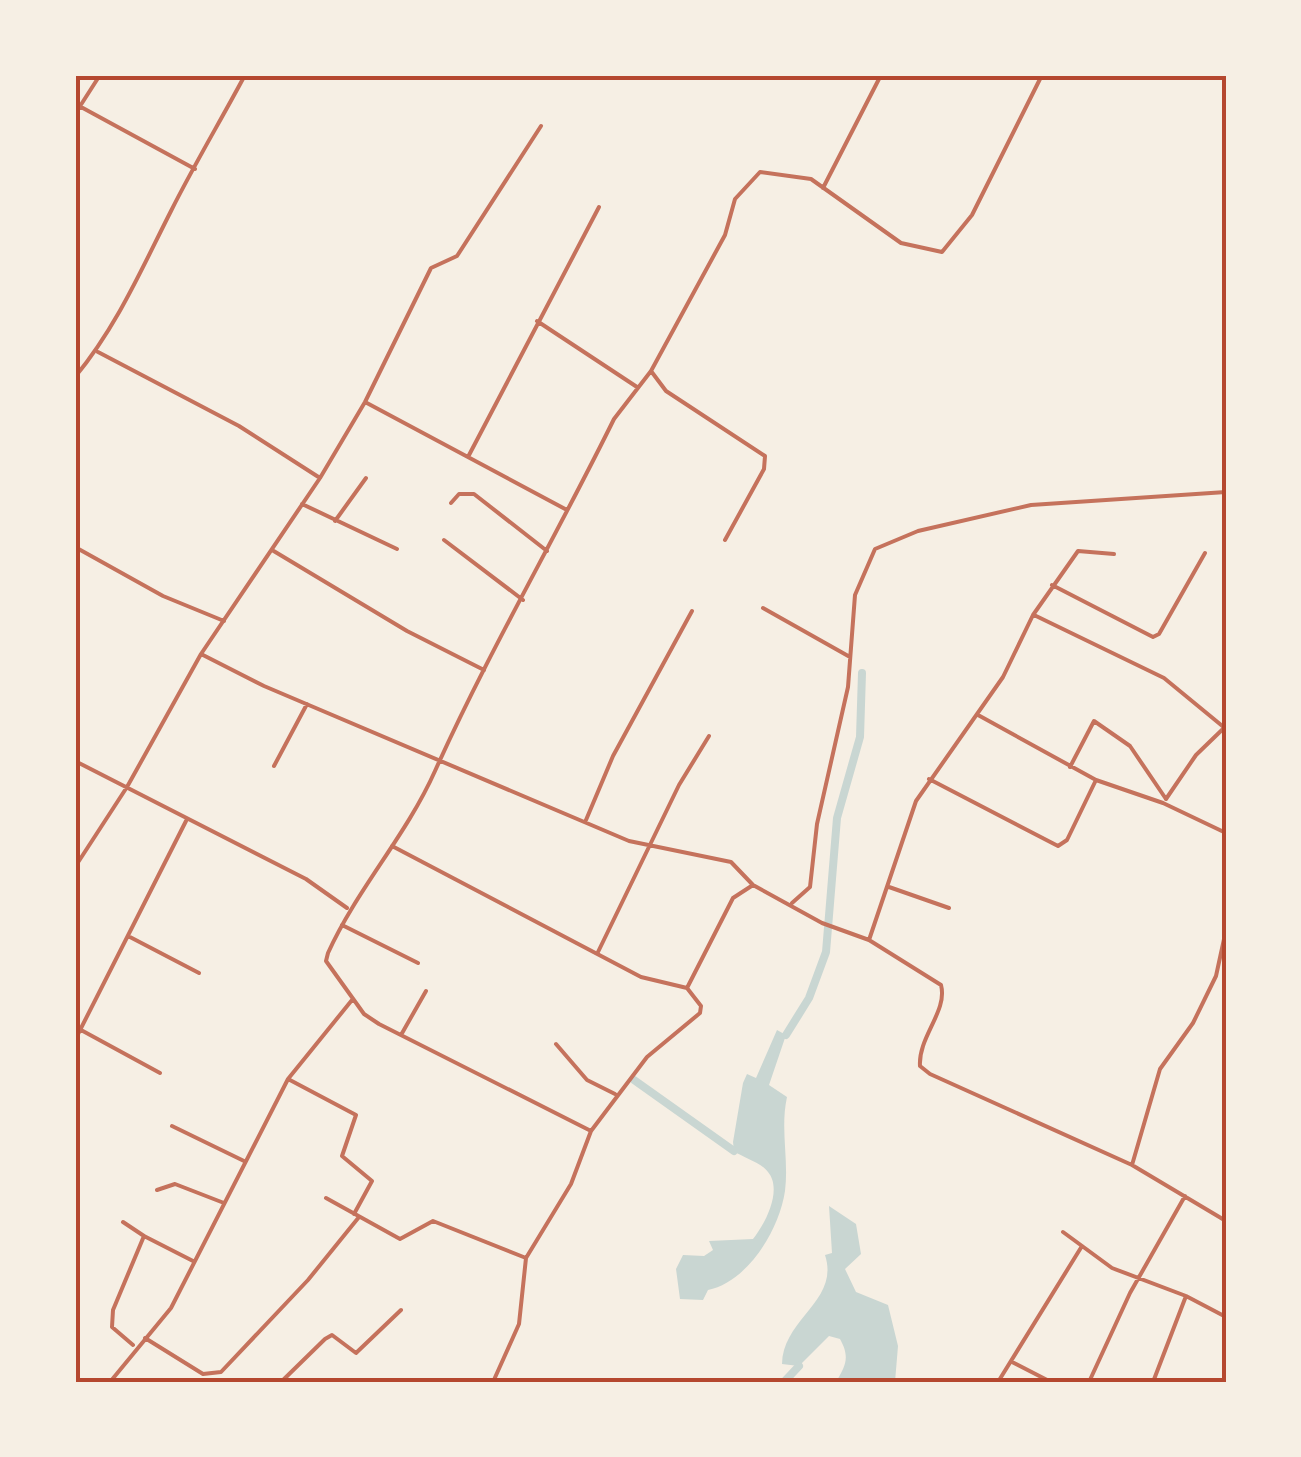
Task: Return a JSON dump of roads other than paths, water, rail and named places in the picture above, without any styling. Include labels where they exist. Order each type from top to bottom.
[{"type":"street","points":[[75,114],[100,75]]},
{"type":"street","points":[[75,378],[98,352],[245,75]]},
{"type":"street","points":[[823,188],[881,75]]},
{"type":"street","points":[[591,1132],[364,1014],[326,961],[341,924],[439,760],[614,419],[640,388],[725,235],[735,199],[760,172],[811,179],[901,243],[942,252],[972,216],[1042,75]]},
{"type":"street","points":[[80,108],[195,169]]},
{"type":"street","points":[[75,868],[127,787],[201,654],[320,478],[365,402],[431,268],[457,256],[541,126]]},
{"type":"street","points":[[468,456],[599,207]]},
{"type":"street","points":[[537,322],[640,388]]},
{"type":"street","points":[[98,352],[239,426],[320,478]]},
{"type":"street","points":[[650,371],[666,391],[765,456],[764,468],[724,540]]},
{"type":"street","points":[[365,402],[568,510]]},
{"type":"street","points":[[335,521],[366,478]]},
{"type":"street","points":[[792,904],[810,887],[824,788],[842,722],[860,576],[868,559],[883,543],[1031,506],[1226,492]]},
{"type":"street","points":[[451,503],[459,494],[474,494],[547,552]]},
{"type":"street","points":[[302,504],[397,549]]},
{"type":"street","points":[[444,540],[523,600]]},
{"type":"street","points":[[75,547],[164,596],[224,621]]},
{"type":"street","points":[[272,550],[407,631],[484,670]]},
{"type":"street","points":[[870,940],[916,802],[929,779],[1003,677],[1034,614],[1078,551],[1114,554]]},
{"type":"street","points":[[1052,585],[1154,637],[1160,634],[1205,554]]},
{"type":"street","points":[[763,608],[850,656]]},
{"type":"street","points":[[586,820],[613,756],[692,612]]},
{"type":"street","points":[[1034,614],[1164,678],[1225,728],[1196,755],[1165,801]]},
{"type":"street","points":[[201,654],[629,842],[730,862],[753,884],[822,923],[870,940],[941,985],[944,995],[918,1050],[920,1066],[1132,1165],[1226,1221]]},
{"type":"street","points":[[274,766],[308,703]]},
{"type":"street","points":[[976,714],[1096,780],[1165,801],[1226,832]]},
{"type":"street","points":[[1070,767],[1094,721],[1130,746],[1165,801]]},
{"type":"street","points":[[598,952],[654,845],[679,784],[709,736]]},
{"type":"street","points":[[75,775],[78,763],[306,880],[348,909]]},
{"type":"street","points":[[929,779],[1058,846],[1066,840],[1096,780]]},
{"type":"street","points":[[75,1040],[186,820]]},
{"type":"street","points":[[390,845],[641,978],[688,988],[702,1006],[700,1014],[664,1040],[616,1094],[591,1132],[571,1184],[526,1258],[519,1324],[493,1382]]},
{"type":"street","points":[[688,988],[733,898],[753,884]]},
{"type":"street","points":[[888,887],[949,908]]},
{"type":"street","points":[[341,924],[418,963]]},
{"type":"street","points":[[1132,1165],[1160,1068],[1193,1023],[1216,976],[1226,930]]},
{"type":"street","points":[[128,936],[199,973]]},
{"type":"street","points":[[1216,976],[1226,977]]},
{"type":"street","points":[[401,1035],[426,991]]},
{"type":"street","points":[[110,1382],[135,1346],[171,1308],[288,1079],[352,999]]},
{"type":"street","points":[[81,1030],[160,1073]]},
{"type":"street","points":[[556,1044],[587,1080],[616,1094]]},
{"type":"street","points":[[145,1338],[203,1374],[221,1372],[308,1280],[356,1215],[372,1178],[342,1156],[356,1115],[288,1079]]},
{"type":"street","points":[[172,1126],[246,1161]]},
{"type":"street","points":[[157,1190],[175,1184],[224,1203]]},
{"type":"street","points":[[1090,1382],[1138,1278],[1185,1196]]},
{"type":"street","points":[[326,1198],[400,1239],[433,1220],[526,1258]]},
{"type":"street","points":[[123,1222],[196,1262]]},
{"type":"street","points":[[1063,1232],[1112,1268],[1186,1296],[1226,1318]]},
{"type":"street","points":[[135,1346],[112,1327],[113,1310],[144,1236]]},
{"type":"street","points":[[998,1382],[1082,1246]]},
{"type":"street","points":[[1153,1382],[1186,1296]]},
{"type":"street","points":[[281,1382],[325,1339],[332,1335],[356,1353],[401,1310]]},
{"type":"street","points":[[1012,1362],[1051,1382]]},
{"type":"waterway","points":[[786,1035],[809,998],[826,952],[837,818],[860,737],[862,673]]},
{"type":"waterway","points":[[634,1080],[734,1151]]},
{"type":"waterway","points":[[784,1382],[799,1366]]}]
